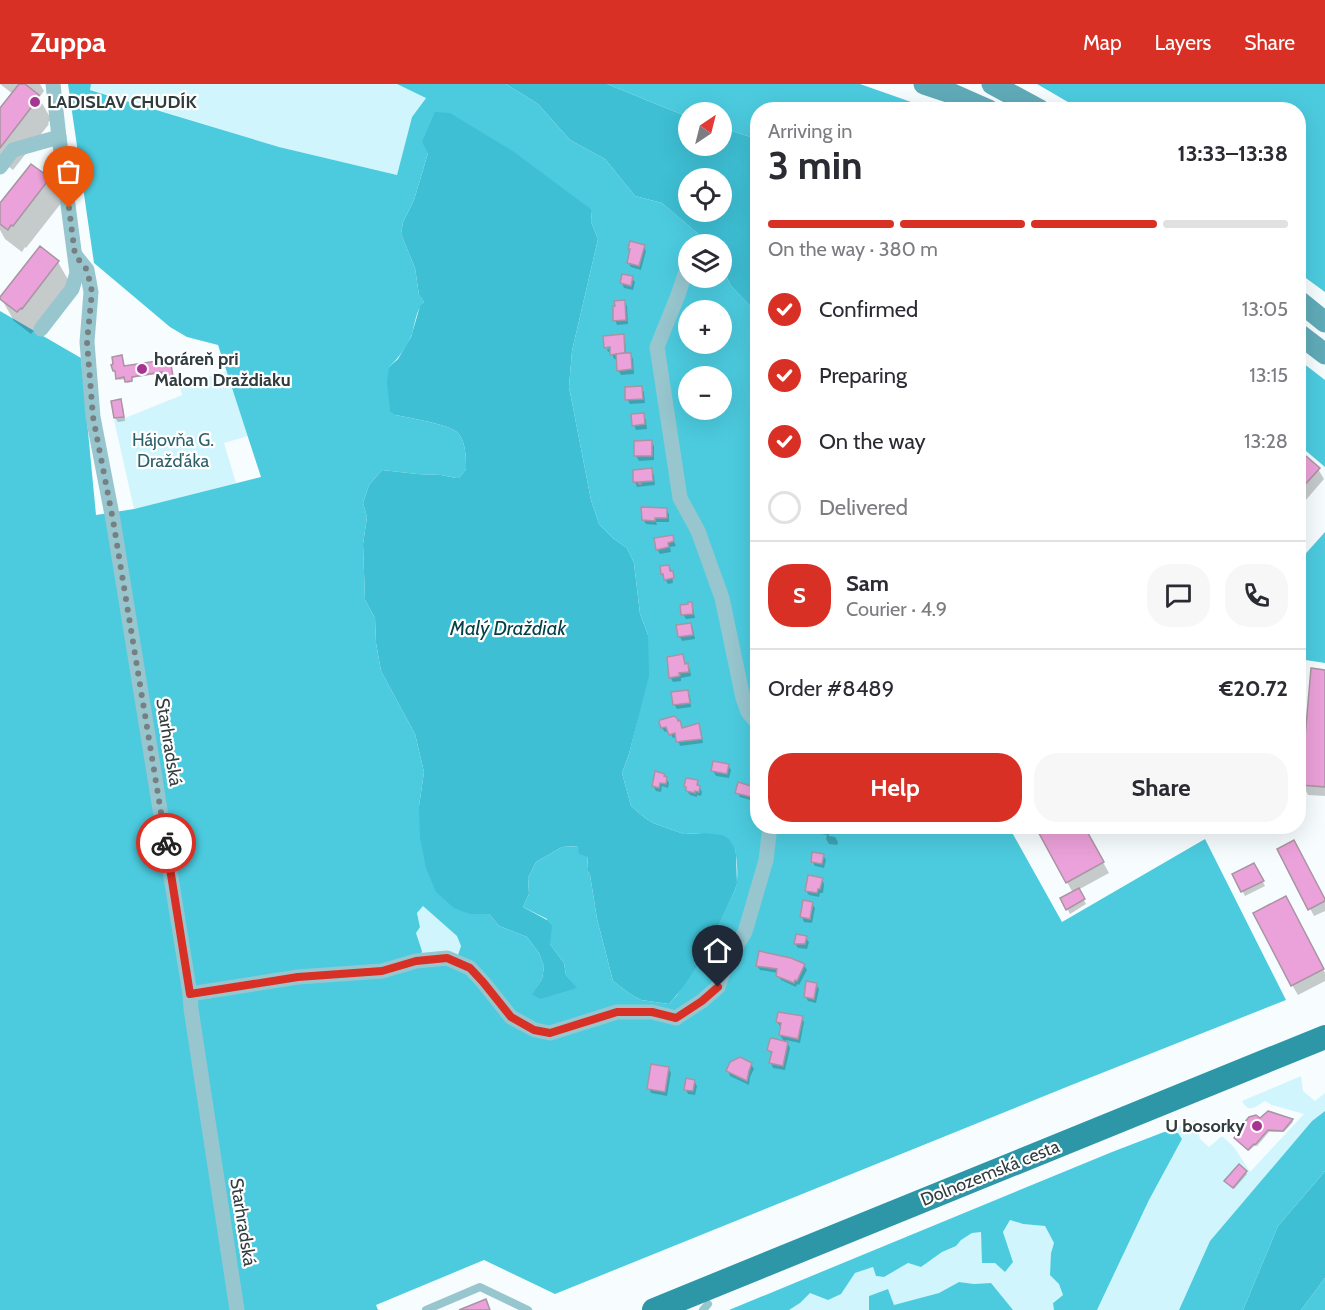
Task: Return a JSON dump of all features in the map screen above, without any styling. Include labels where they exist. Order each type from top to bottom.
[{"type":"main road","points":[[924,84],[971,102]]},
{"type":"main road","points":[[992,84],[1025,102]]},
{"type":"main road","points":[[1306,307],[1325,322]]},
{"type":"main road","points":[[1306,339],[1325,354]]},
{"type":"main road","name":"Dolnozemská cesta","points":[[654,1310],[1325,1037]]},
{"type":"main road","name":"Dolnozemská cesta","points":[[702,1308],[1325,1053]]},
{"type":"street","name":"Starhradská","points":[[41,329],[72,289],[77,273],[53,84]]},
{"type":"street","points":[[0,167],[14,150],[59,137]]},
{"type":"street","name":"Starhradská","points":[[75,255],[87,270],[92,292],[87,342],[93,417],[113,520],[190,994],[237,1310]]},
{"type":"street","points":[[680,288],[657,346],[680,498],[699,531],[722,598],[743,698],[750,716]]},
{"type":"street","points":[[190,994],[298,977],[382,971],[416,961],[447,958],[470,968],[511,1017],[534,1030],[550,1033],[617,1012],[652,1012],[676,1018],[718,987],[728,959],[745,932],[766,860],[769,834]]},
{"type":"lane","points":[[426,1310],[480,1287],[528,1310]]},
{"type":"green space","points":[[91,84],[397,84],[426,97],[412,117],[397,175],[279,147],[90,89]]},
{"type":"green space","name":"Hájovňa G. Dražďáka","points":[[226,371],[248,436],[224,443],[236,483],[134,509],[114,420],[125,418],[182,395],[180,386]]},
{"type":"green space","points":[[423,906],[458,936],[461,946],[458,955],[420,959],[422,951],[415,933],[420,926],[417,913]]},
{"type":"green space","points":[[1301,1076],[1303,1091],[1315,1101],[1325,1093],[1325,1111],[1312,1121],[1210,1241],[1179,1310],[1097,1310],[1149,1200],[1182,1139],[1178,1133],[1164,1132],[1196,1120],[1200,1139],[1209,1147],[1222,1136],[1234,1147],[1250,1172],[1304,1114],[1265,1101],[1250,1108],[1242,1101]]},
{"type":"green space","points":[[1010,1220],[1045,1226],[1054,1243],[1051,1253],[1063,1295],[1053,1302],[1054,1310],[1013,1310],[974,1284],[959,1282],[939,1293],[894,1306],[888,1289],[869,1296],[869,1310],[789,1310],[800,1303],[810,1292],[841,1293],[855,1273],[873,1267],[876,1276],[883,1277],[908,1263],[921,1267],[942,1252],[956,1246],[960,1240],[981,1231],[983,1263],[1013,1262],[1003,1232]]},
{"type":"shaded area","points":[[68,84],[91,84],[90,90],[279,147],[397,175],[412,117],[426,98],[397,84],[506,84],[538,104],[570,140],[605,159],[635,196],[662,203],[678,217],[678,222],[684,222],[698,234],[678,234],[678,288],[732,287],[750,306],[750,834],[1013,834],[1062,922],[1205,839],[1286,1000],[555,1294],[484,1260],[376,1305],[378,1310],[0,1310],[0,311],[81,358],[96,515],[134,509],[261,477],[218,345],[187,337],[170,327],[94,263]],"holes":[[[428,153],[592,210],[591,222],[598,239],[572,351],[569,387],[591,500],[599,524],[627,548],[634,563],[640,614],[648,635],[648,676],[629,754],[622,773],[631,806],[645,818],[684,834],[704,833],[735,849],[737,864],[735,890],[708,946],[669,1004],[641,1000],[613,981],[587,870],[588,856],[579,846],[562,847],[536,862],[528,878],[529,894],[523,907],[547,919],[550,944],[564,963],[566,975],[576,988],[533,993],[542,979],[544,967],[539,953],[527,937],[499,926],[489,914],[470,914],[419,806],[424,772],[415,734],[381,671],[376,643],[375,618],[365,600],[363,544],[367,517],[363,503],[369,485],[382,470],[459,478],[466,469],[464,445],[458,433],[438,424],[395,415],[389,367],[408,343],[417,313],[424,302],[419,295],[415,268],[401,234],[403,222],[414,200]],[[423,906],[457,936],[461,946],[458,955],[420,959],[422,951],[416,933],[420,927],[417,913]]]},
{"type":"shaded area","points":[[607,84],[860,84],[911,102],[750,102],[750,137],[732,131],[732,102],[678,102],[678,113]]},
{"type":"shaded area","points":[[1037,84],[1325,84],[1325,292],[1306,278],[1306,102],[1068,102]]},
{"type":"shaded area","points":[[1306,365],[1325,380],[1325,467],[1306,451]]},
{"type":"shaded area","points":[[1325,532],[1325,663],[1306,660],[1306,553]]},
{"type":"shaded area","points":[[1325,1111],[1325,1171],[1278,1226],[1243,1310],[1179,1310],[1210,1241],[1312,1121]]},
{"type":"shaded area","points":[[1164,1132],[1178,1133],[1182,1139],[1149,1200],[1097,1310],[1054,1310],[1053,1303],[1063,1295],[1059,1284],[1050,1275],[1054,1243],[1045,1226],[1010,1220],[1003,1232],[1013,1262],[1005,1272],[995,1263],[982,1263],[981,1232],[972,1233],[956,1246],[942,1252],[921,1267],[908,1263],[884,1277],[876,1276],[873,1267],[855,1273],[841,1294],[828,1300],[810,1293],[789,1310],[729,1310],[1112,1152]]},
{"type":"shaded area","points":[[1325,1278],[1325,1310],[1301,1310]]},
{"type":"shaded area","points":[[959,1282],[991,1283],[1013,1310],[869,1310],[869,1296],[888,1289],[894,1305],[939,1293]]},
{"type":"water","points":[[506,84],[607,84],[678,113],[678,156],[732,156],[732,131],[750,137],[750,306],[732,287],[732,234],[698,234],[684,222],[732,222],[732,168],[678,168],[678,217],[662,203],[635,196],[605,159],[570,140],[538,104]]},
{"type":"water","name":"Malý Draždiak","points":[[435,112],[450,113],[514,152],[592,210],[591,222],[598,239],[572,351],[569,387],[591,500],[599,524],[627,548],[634,563],[640,614],[648,635],[649,676],[622,773],[631,806],[645,818],[684,834],[722,835],[729,839],[736,854],[737,883],[735,890],[698,964],[669,1004],[641,1000],[613,981],[587,870],[588,857],[579,854],[578,846],[562,847],[536,862],[528,878],[529,894],[523,907],[547,920],[552,926],[550,944],[564,963],[566,975],[577,988],[540,999],[532,994],[542,979],[544,967],[539,953],[527,937],[499,926],[489,914],[470,914],[454,908],[436,892],[426,868],[420,838],[419,806],[424,772],[415,734],[381,671],[376,643],[375,618],[365,600],[363,544],[367,517],[363,503],[369,485],[382,470],[459,478],[466,469],[464,445],[458,433],[438,424],[395,415],[390,411],[387,382],[389,367],[398,359],[411,337],[420,306],[424,302],[419,295],[415,268],[401,234],[403,222],[414,200],[428,153],[422,142]]},
{"type":"water","points":[[1325,1171],[1325,1278],[1301,1310],[1243,1310],[1278,1226]]},
{"type":"building","points":[[19,84],[25,84],[39,95],[0,148],[0,108]]},
{"type":"building","points":[[31,164],[50,178],[8,230],[0,224],[0,203]]},
{"type":"building","points":[[630,241],[645,245],[639,266],[627,263]]},
{"type":"building","points":[[40,246],[59,261],[22,309],[17,312],[0,297]]},
{"type":"building","points":[[622,274],[633,276],[631,286],[620,283]]},
{"type":"building","points":[[625,300],[626,320],[613,321],[614,301]]},
{"type":"building","points":[[624,334],[625,353],[610,355],[610,347],[604,348],[603,336]]},
{"type":"building","points":[[631,353],[632,369],[617,371],[616,354]]},
{"type":"building","name":"horáreň pri Malom Draždiaku","points":[[122,355],[124,366],[170,359],[173,376],[162,378],[162,372],[132,377],[132,381],[125,382],[124,377],[116,379],[111,365],[113,364],[112,357]]},
{"type":"building","points":[[642,386],[643,399],[625,400],[625,387]]},
{"type":"building","points":[[121,399],[124,417],[114,418],[111,401]]},
{"type":"building","points":[[644,413],[645,424],[632,426],[631,414]]},
{"type":"building","points":[[652,440],[652,456],[634,456],[634,441]]},
{"type":"building","points":[[1306,456],[1320,468],[1306,483]]},
{"type":"building","points":[[652,468],[653,481],[640,482],[641,484],[633,482],[633,470]]},
{"type":"building","points":[[641,507],[667,508],[667,518],[655,518],[655,521],[642,520]]},
{"type":"building","points":[[673,535],[674,541],[668,543],[669,547],[656,550],[654,538]]},
{"type":"building","points":[[669,565],[674,578],[664,580],[660,566]]},
{"type":"building","points":[[692,602],[693,614],[681,615],[680,605],[688,604]]},
{"type":"building","points":[[691,623],[693,635],[678,637],[676,625]]},
{"type":"building","points":[[683,654],[685,664],[688,663],[689,672],[679,673],[680,676],[669,678],[667,657]]},
{"type":"building","points":[[1311,668],[1325,670],[1325,787],[1306,785],[1306,726]]},
{"type":"building","points":[[688,690],[690,703],[673,705],[671,692]]},
{"type":"building","points":[[674,716],[678,721],[680,720],[682,728],[699,723],[702,739],[676,742],[675,733],[669,735],[666,727],[661,728],[659,722]]},
{"type":"building","points":[[713,761],[729,764],[727,774],[711,771]]},
{"type":"building","points":[[655,771],[667,777],[666,784],[660,783],[659,788],[652,786]]},
{"type":"building","points":[[686,778],[698,780],[699,792],[686,791],[684,786]]},
{"type":"building","points":[[738,782],[750,786],[750,797],[735,793]]},
{"type":"building","points":[[1039,834],[1088,834],[1104,862],[1066,883]]},
{"type":"building","points":[[1294,840],[1325,899],[1308,910],[1277,849]]},
{"type":"building","points":[[812,852],[824,854],[822,864],[811,862]]},
{"type":"building","points":[[1254,863],[1264,881],[1241,892],[1232,874]]},
{"type":"building","points":[[808,875],[823,878],[817,893],[805,891]]},
{"type":"building","points":[[1079,888],[1085,899],[1066,910],[1060,898]]},
{"type":"building","points":[[1286,896],[1324,969],[1291,986],[1253,913]]},
{"type":"building","points":[[803,900],[813,902],[810,919],[800,917]]},
{"type":"building","points":[[796,934],[807,936],[805,944],[794,944]]},
{"type":"building","points":[[759,951],[791,958],[805,964],[797,981],[795,980],[794,983],[776,976],[777,969],[756,966]]},
{"type":"building","points":[[806,981],[817,983],[814,999],[804,997]]},
{"type":"building","points":[[778,1012],[803,1016],[798,1039],[779,1035],[781,1023],[776,1022]]},
{"type":"building","points":[[772,1038],[788,1042],[783,1066],[769,1063],[772,1052],[767,1050]]},
{"type":"building","points":[[740,1057],[752,1063],[747,1081],[726,1071],[730,1062]]},
{"type":"building","points":[[651,1064],[669,1067],[665,1092],[647,1089]]},
{"type":"building","points":[[686,1078],[695,1080],[693,1091],[684,1090]]},
{"type":"building","points":[[1268,1111],[1293,1119],[1283,1131],[1268,1130],[1248,1150],[1234,1138],[1240,1131],[1238,1130],[1249,1117],[1256,1115],[1260,1118]]},
{"type":"building","points":[[1239,1164],[1247,1171],[1233,1188],[1224,1181]]},
{"type":"building","points":[[486,1299],[490,1310],[459,1310]]},
{"type":"way so far","points":[[69,208],[75,255],[87,270],[92,292],[87,342],[93,417],[113,520],[166,843]]},
{"type":"place","name":"LADISLAV CHUDÍK","points":[[35,102]]},
{"type":"place","name":"horáreň pri Malom Draždiaku","points":[[142,369]]},
{"type":"place","name":"U bosorky","points":[[1257,1126]]},
{"type":"route","points":[[166,843],[190,994],[298,977],[382,971],[416,961],[447,958],[470,968],[511,1017],[534,1030],[550,1033],[617,1012],[652,1012],[676,1018],[718,987]]}]
